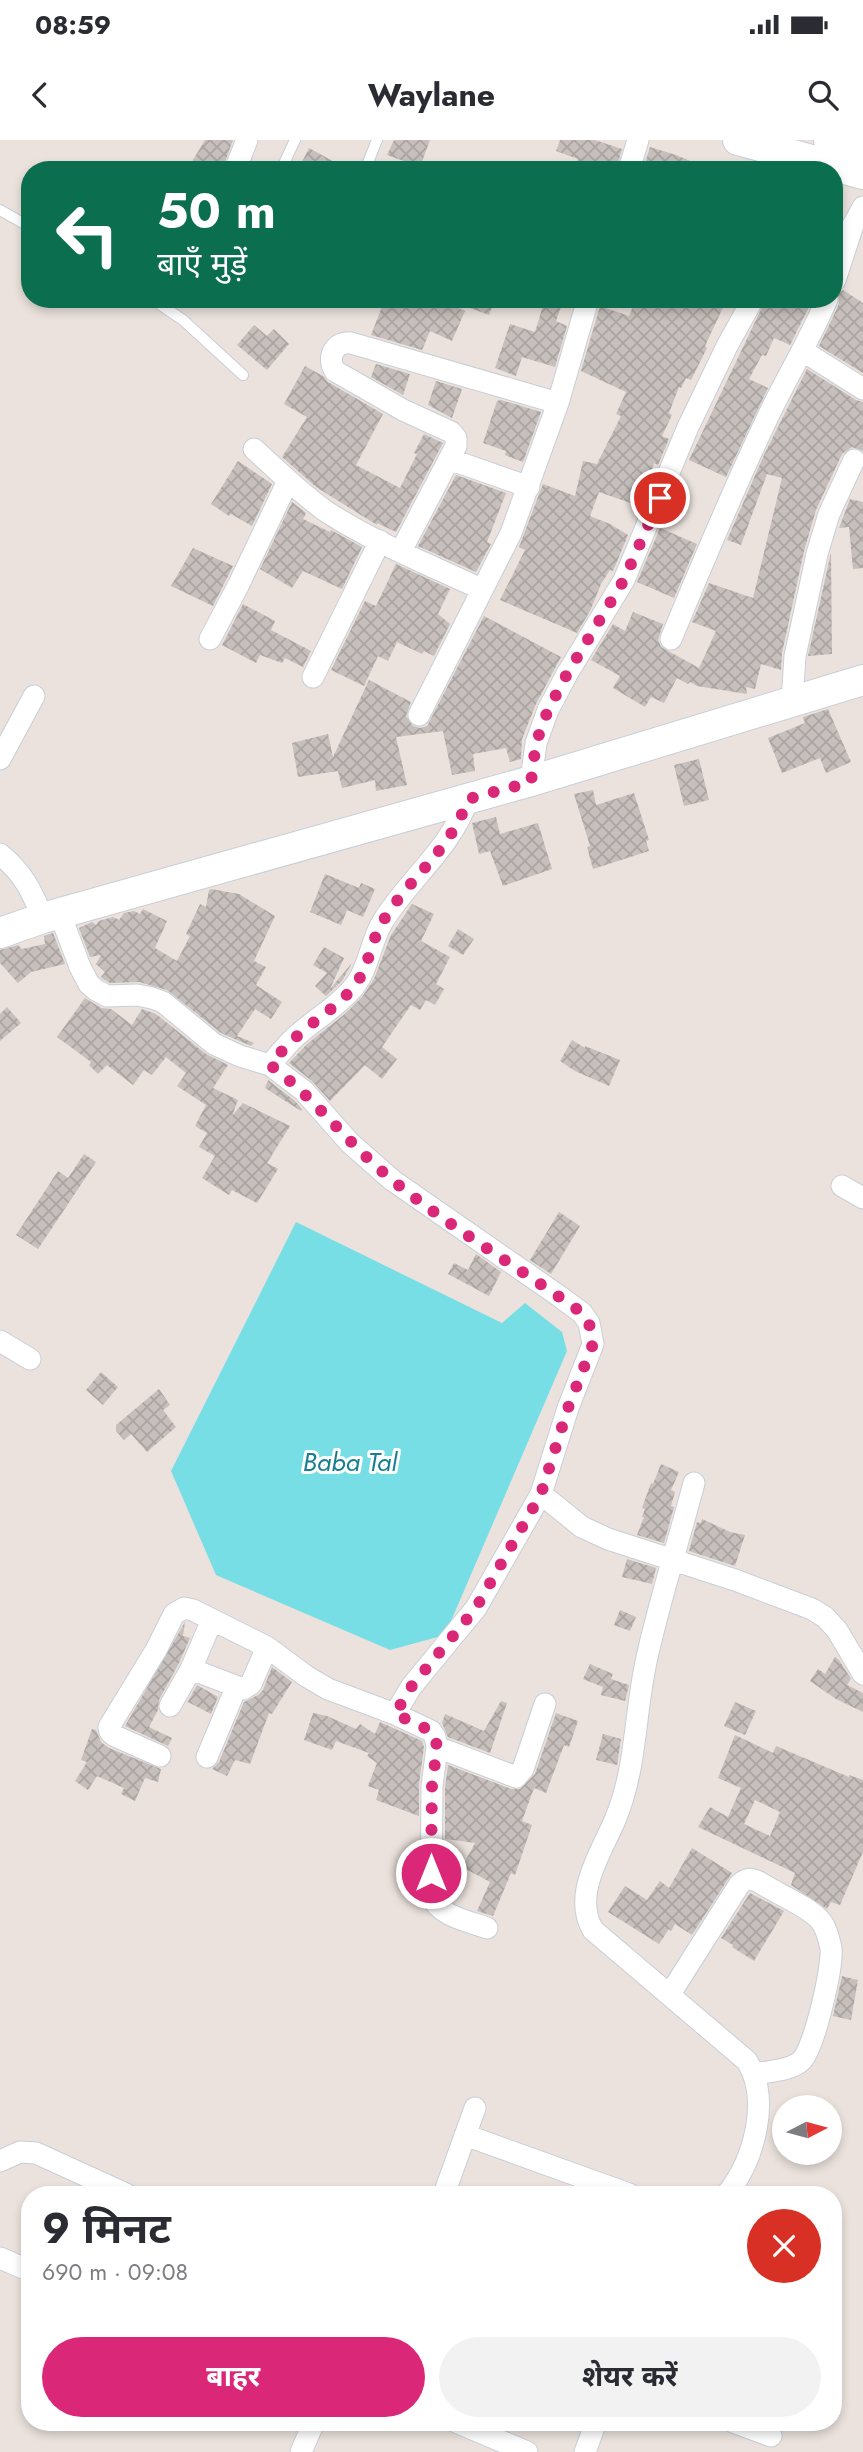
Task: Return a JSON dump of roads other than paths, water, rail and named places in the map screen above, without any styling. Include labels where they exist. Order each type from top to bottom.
[{"type":"street","points":[[238,161],[247,140]]},
{"type":"street","points":[[632,161],[638,140]]},
{"type":"street","points":[[738,140],[829,158],[863,149]]},
{"type":"street","points":[[843,165],[863,174]]},
{"type":"street","points":[[843,256],[853,225],[863,207]]},
{"type":"street","points":[[419,715],[511,533],[558,403],[580,308]]},
{"type":"street","points":[[531,782],[536,743],[548,710],[624,580],[688,427],[748,308]]},
{"type":"street","points":[[671,639],[743,470],[823,308]]},
{"type":"street","points":[[401,551],[456,446],[456,438],[451,432],[403,410],[335,371],[330,363],[337,344],[351,343],[558,403]]},
{"type":"street","points":[[803,351],[863,389]]},
{"type":"street","points":[[254,449],[326,511],[380,541],[481,590]]},
{"type":"street","points":[[449,459],[529,487]]},
{"type":"street","points":[[792,702],[795,656],[817,554],[829,514],[854,460]]},
{"type":"street","points":[[210,639],[239,586],[258,540],[288,481]]},
{"type":"street","points":[[313,677],[380,541]]},
{"type":"street","points":[[0,933],[51,916],[531,782],[863,680]]},
{"type":"street","points":[[0,759],[34,696]]},
{"type":"street","points":[[270,1065],[292,1040],[355,986],[362,974],[373,939],[384,919],[450,838],[468,799]]},
{"type":"street","points":[[0,854],[16,867],[51,916],[89,984],[96,990],[107,996],[137,995],[163,1002],[214,1044],[240,1056],[270,1065],[304,1091],[350,1143],[391,1180],[559,1296],[582,1313],[589,1323],[593,1344],[568,1408],[541,1494],[476,1608],[411,1687],[395,1714]]},
{"type":"street","points":[[842,1186],[863,1198]]},
{"type":"street","points":[[0,1341],[30,1359]]},
{"type":"street","points":[[694,1483],[648,1653],[638,1703],[631,1772],[623,1800],[587,1884],[584,1902],[586,1918],[593,1930],[747,2061],[755,2074],[758,2122],[750,2152],[734,2186]]},
{"type":"street","points":[[541,1494],[582,1527],[608,1539],[812,1609],[825,1617],[837,1630],[863,1674]]},
{"type":"street","points":[[160,1756],[115,1736],[109,1727],[156,1650],[174,1614],[184,1608],[267,1647],[328,1689],[395,1714],[431,1731],[437,1747],[432,1786],[433,1903],[440,1909],[487,1928]]},
{"type":"street","points":[[170,1706],[191,1670],[212,1620]]},
{"type":"street","points":[[191,1670],[243,1689],[251,1684],[267,1647]]},
{"type":"street","points":[[206,1757],[236,1688]]},
{"type":"street","points":[[437,1747],[516,1777],[523,1769],[545,1704]]},
{"type":"street","points":[[670,1994],[744,1880],[759,1882],[819,1919],[827,1932],[831,1950],[829,1977],[810,2048],[804,2059],[794,2066],[755,2074]]},
{"type":"street","points":[[447,2186],[475,2108]]},
{"type":"street","points":[[465,2136],[606,2186]]},
{"type":"street","points":[[0,2161],[20,2152],[36,2153],[108,2186]]},
{"type":"street","points":[[0,2258],[21,2267]]},
{"type":"street","points":[[301,2452],[310,2431]]},
{"type":"street","points":[[477,2431],[527,2452]]},
{"type":"street","points":[[585,2452],[593,2431]]},
{"type":"street","points":[[757,2431],[771,2436]]},
{"type":"lane","points":[[285,161],[295,140]]},
{"type":"lane","points":[[369,161],[377,140]]},
{"type":"lane","points":[[0,210],[21,222]]},
{"type":"lane","points":[[165,308],[183,320],[243,375]]},
{"type":"water","name":"Baba Tal","points":[[296,1222],[502,1323],[525,1303],[562,1332],[567,1351],[445,1635],[390,1650],[216,1575],[171,1471]]}]
